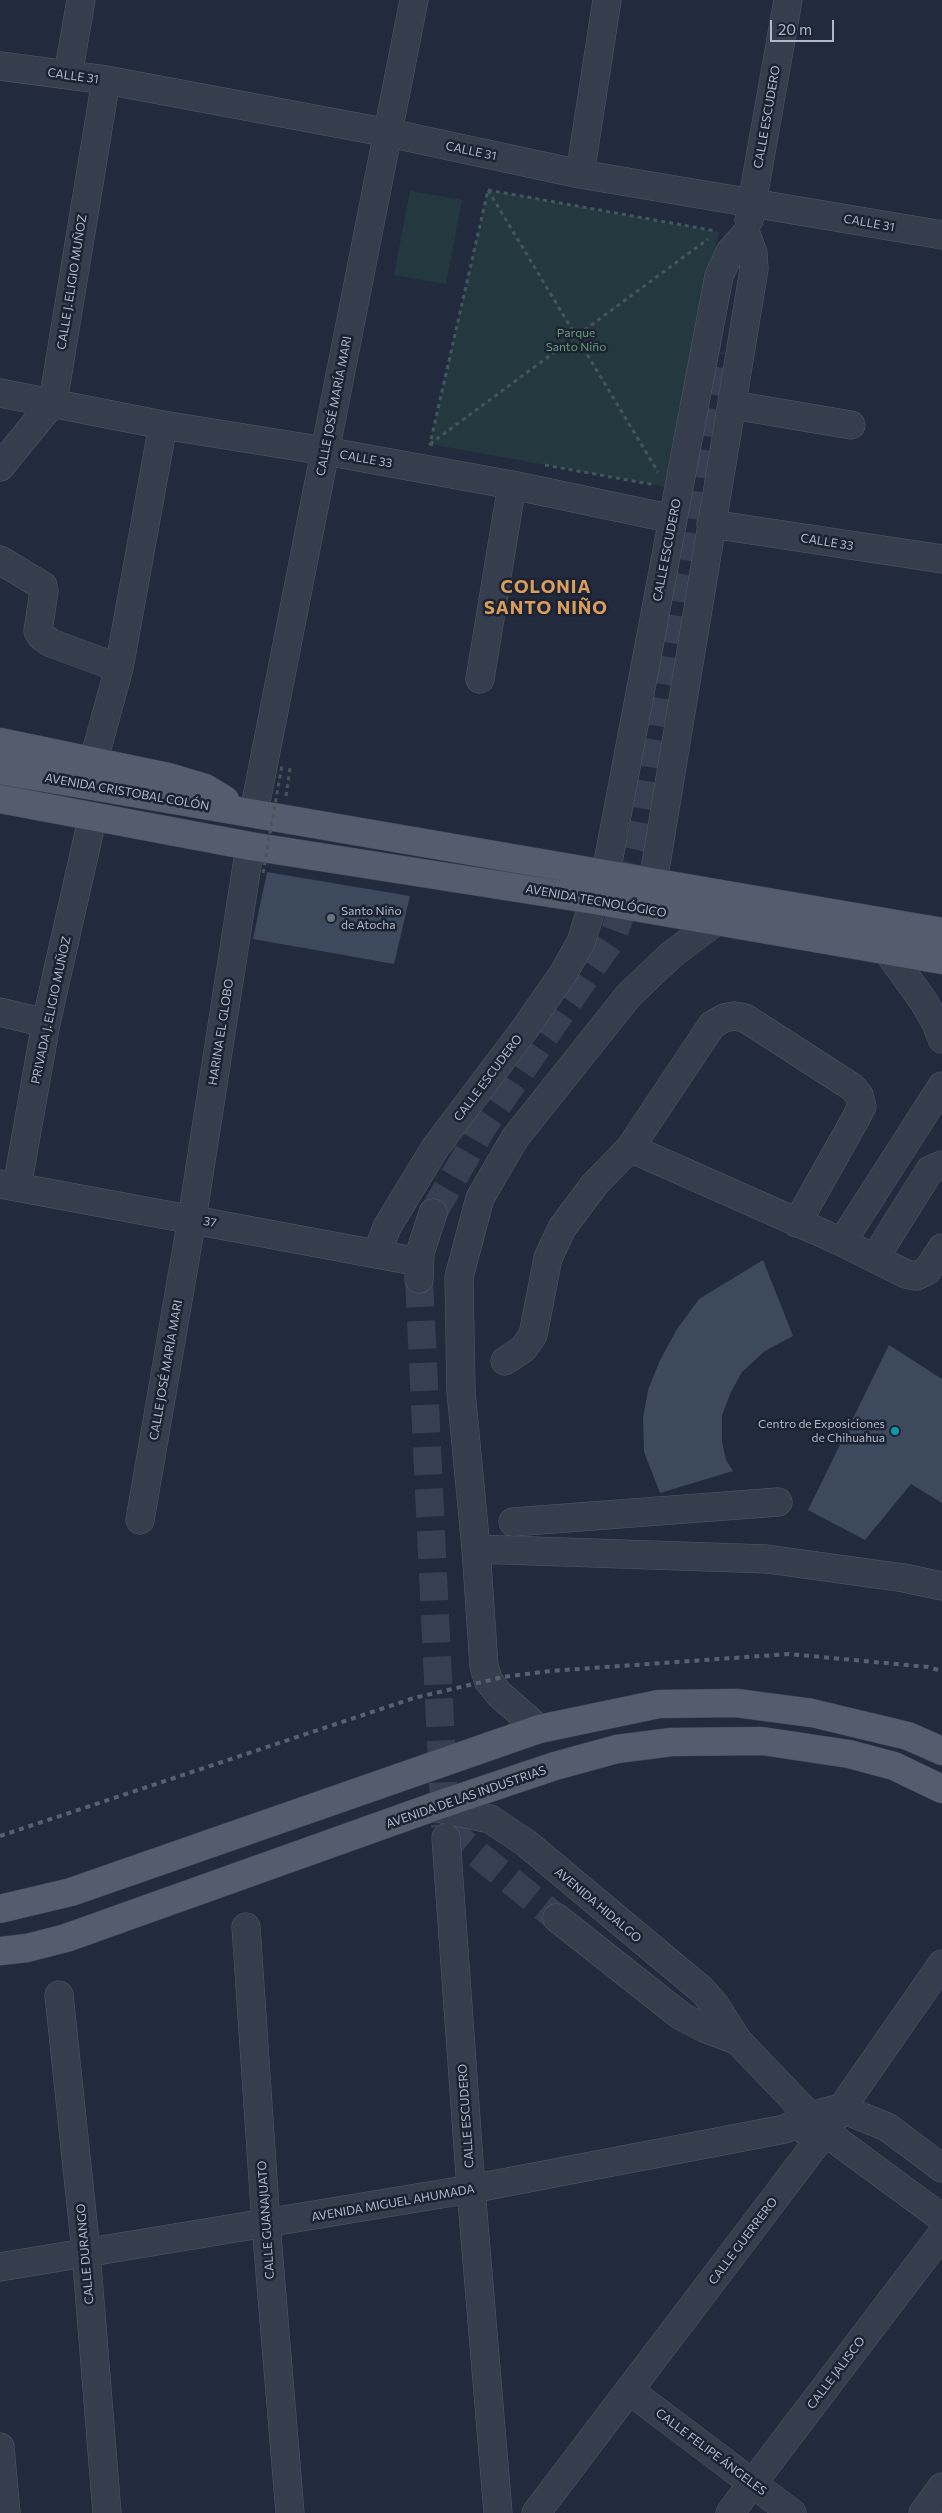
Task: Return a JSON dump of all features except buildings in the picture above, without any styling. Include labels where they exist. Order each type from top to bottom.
[{"type":"main road","points":[[0,742],[192,784],[246,812],[942,932]]},
{"type":"main road","name":"AVENIDA CRISTOBAL COLÓN","points":[[0,770],[246,812]]},
{"type":"main road","points":[[0,799],[184,850],[239,844]]},
{"type":"main road","points":[[0,817],[96,825]]},
{"type":"main road","name":"AVENIDA TECNOLÓGICO","points":[[239,844],[594,900],[942,960]]},
{"type":"main road","points":[[0,1909],[71,1892],[540,1729],[659,1704],[736,1703],[812,1713],[908,1736],[942,1751]]},
{"type":"main road","name":"AVENIDA DE LAS INDUSTRIAS","points":[[0,1951],[27,1948],[66,1938],[433,1807],[555,1766],[617,1749],[672,1742],[762,1741],[849,1754],[894,1766],[942,1789]]},
{"type":"street","points":[[68,75],[81,0]]},
{"type":"street","name":"CALLE JOSÉ MARÍA MARI","points":[[246,812],[325,451],[414,0]]},
{"type":"street","points":[[580,174],[607,0]]},
{"type":"street","name":"CALLE ESCUDERO","points":[[723,353],[788,0]]},
{"type":"street","name":"CALLE 31","points":[[0,66],[106,80],[389,133],[580,174],[942,235]]},
{"type":"street","name":"CALLE J. ELIGIO MUÑOZ","points":[[0,467],[53,402],[106,80]]},
{"type":"street","points":[[653,882],[754,269],[753,253],[746,234]]},
{"type":"street","name":"CALLE ESCUDERO","points":[[606,874],[719,276],[730,252],[746,234]]},
{"type":"street","name":"CALLE 33","points":[[0,393],[163,425],[325,451],[512,486],[673,519]]},
{"type":"street","points":[[733,405],[851,424]]},
{"type":"street","points":[[93,763],[119,668],[163,425]]},
{"type":"street","points":[[480,679],[512,486]]},
{"type":"street","name":"CALLE 33","points":[[712,524],[942,559]]},
{"type":"street","points":[[0,560],[37,581],[44,588],[38,631],[41,636],[51,643],[119,668]]},
{"type":"street","name":"PRIVADA J. ELIGIO MUÑOZ","points":[[9,1185],[46,1023],[96,825]]},
{"type":"street","name":"HARINA EL GLOBO","points":[[192,1219],[239,844]]},
{"type":"street","name":"CALLE ESCUDERO","points":[[377,1253],[387,1227],[435,1148],[524,1030],[563,974],[581,942],[594,900]]},
{"type":"street","points":[[864,918],[940,1029]]},
{"type":"street","points":[[540,1729],[499,1694],[488,1680],[484,1666],[476,1548],[461,1391],[459,1277],[480,1198],[515,1138],[629,996],[671,956],[715,922]]},
{"type":"street","points":[[0,1012],[46,1023]]},
{"type":"street","points":[[505,1361],[523,1349],[533,1335],[548,1258],[562,1228],[594,1185],[630,1148],[712,1025],[724,1018],[734,1016],[745,1018],[852,1087],[859,1095],[862,1106],[797,1223]]},
{"type":"street","points":[[842,1242],[942,1086]]},
{"type":"street","points":[[630,1148],[842,1242],[906,1274],[916,1276],[927,1271],[942,1248]]},
{"type":"street","points":[[875,1258],[930,1170],[942,1165]]},
{"type":"street","name":"37","points":[[9,1185],[377,1253],[419,1270],[433,1213]]},
{"type":"street","name":"CALLE JOSÉ MARÍA MARI","points":[[140,1520],[192,1219]]},
{"type":"street","points":[[513,1522],[778,1502]]},
{"type":"street","points":[[476,1548],[768,1559],[904,1578],[942,1586]]},
{"type":"street","name":"AVENIDA HIDALGO","points":[[433,1807],[490,1819],[520,1838],[702,1990],[716,2005],[738,2041],[818,2124],[942,2218]]},
{"type":"street","name":"CALLE ESCUDERO","points":[[446,1838],[471,2190],[498,2513]]},
{"type":"street","name":"AVENIDA HIDALGO","points":[[557,1918],[681,2016],[704,2028],[738,2041]]},
{"type":"street","name":"CALLE GUANAJUATO","points":[[246,1927],[266,2224],[290,2513]]},
{"type":"street","points":[[818,2124],[840,2108],[942,1964]]},
{"type":"street","name":"CALLE DURANGO","points":[[59,1995],[86,2252],[107,2513]]},
{"type":"street","points":[[840,2108],[887,2127],[942,2168]]},
{"type":"street","name":"AVENIDA MIGUEL AHUMADA","points":[[0,2267],[471,2190],[818,2124]]},
{"type":"street","name":"CALLE GUERRERO","points":[[536,2513],[630,2392],[818,2124]]},
{"type":"street","name":"CALLE JALISCO","points":[[730,2513],[942,2234]]},
{"type":"street","name":"CALLE FELIPE ÁNGELES","points":[[630,2392],[792,2513]]},
{"type":"street","points":[[0,2447],[6,2513]]},
{"type":"street","points":[[923,2513],[942,2488]]},
{"type":"path","points":[[430,444],[719,232],[488,190]]},
{"type":"path","points":[[488,190],[662,479]]},
{"type":"path","points":[[430,444],[488,190]]},
{"type":"path","points":[[430,444],[440,446]]},
{"type":"path","points":[[544,465],[657,486]]},
{"type":"path","points":[[263,873],[282,765]]},
{"type":"green space","name":"Parque Santo Niño","points":[[488,190],[719,232],[667,487],[430,444]]},
{"type":"green space","points":[[410,191],[462,200],[446,284],[394,275]]},
{"type":"tunnel","points":[[433,1213],[484,1125],[612,938],[629,893],[642,838],[723,353]]},
{"type":"tunnel","points":[[419,1279],[445,1827]]},
{"type":"tunnel","points":[[445,1828],[557,1918]]},
{"type":"railway","points":[[0,1836],[414,1698],[503,1677],[550,1671],[789,1654],[928,1667],[942,1671]]},
{"type":"place","name":"Santo Niño de Atocha","points":[[331,918]]},
{"type":"place","name":"Centro de Exposiciones de Chihuahua","points":[[895,1431]]},
{"type":"district","name":"COLONIA SANTO NIÑO","points":[[546,597]]}]
